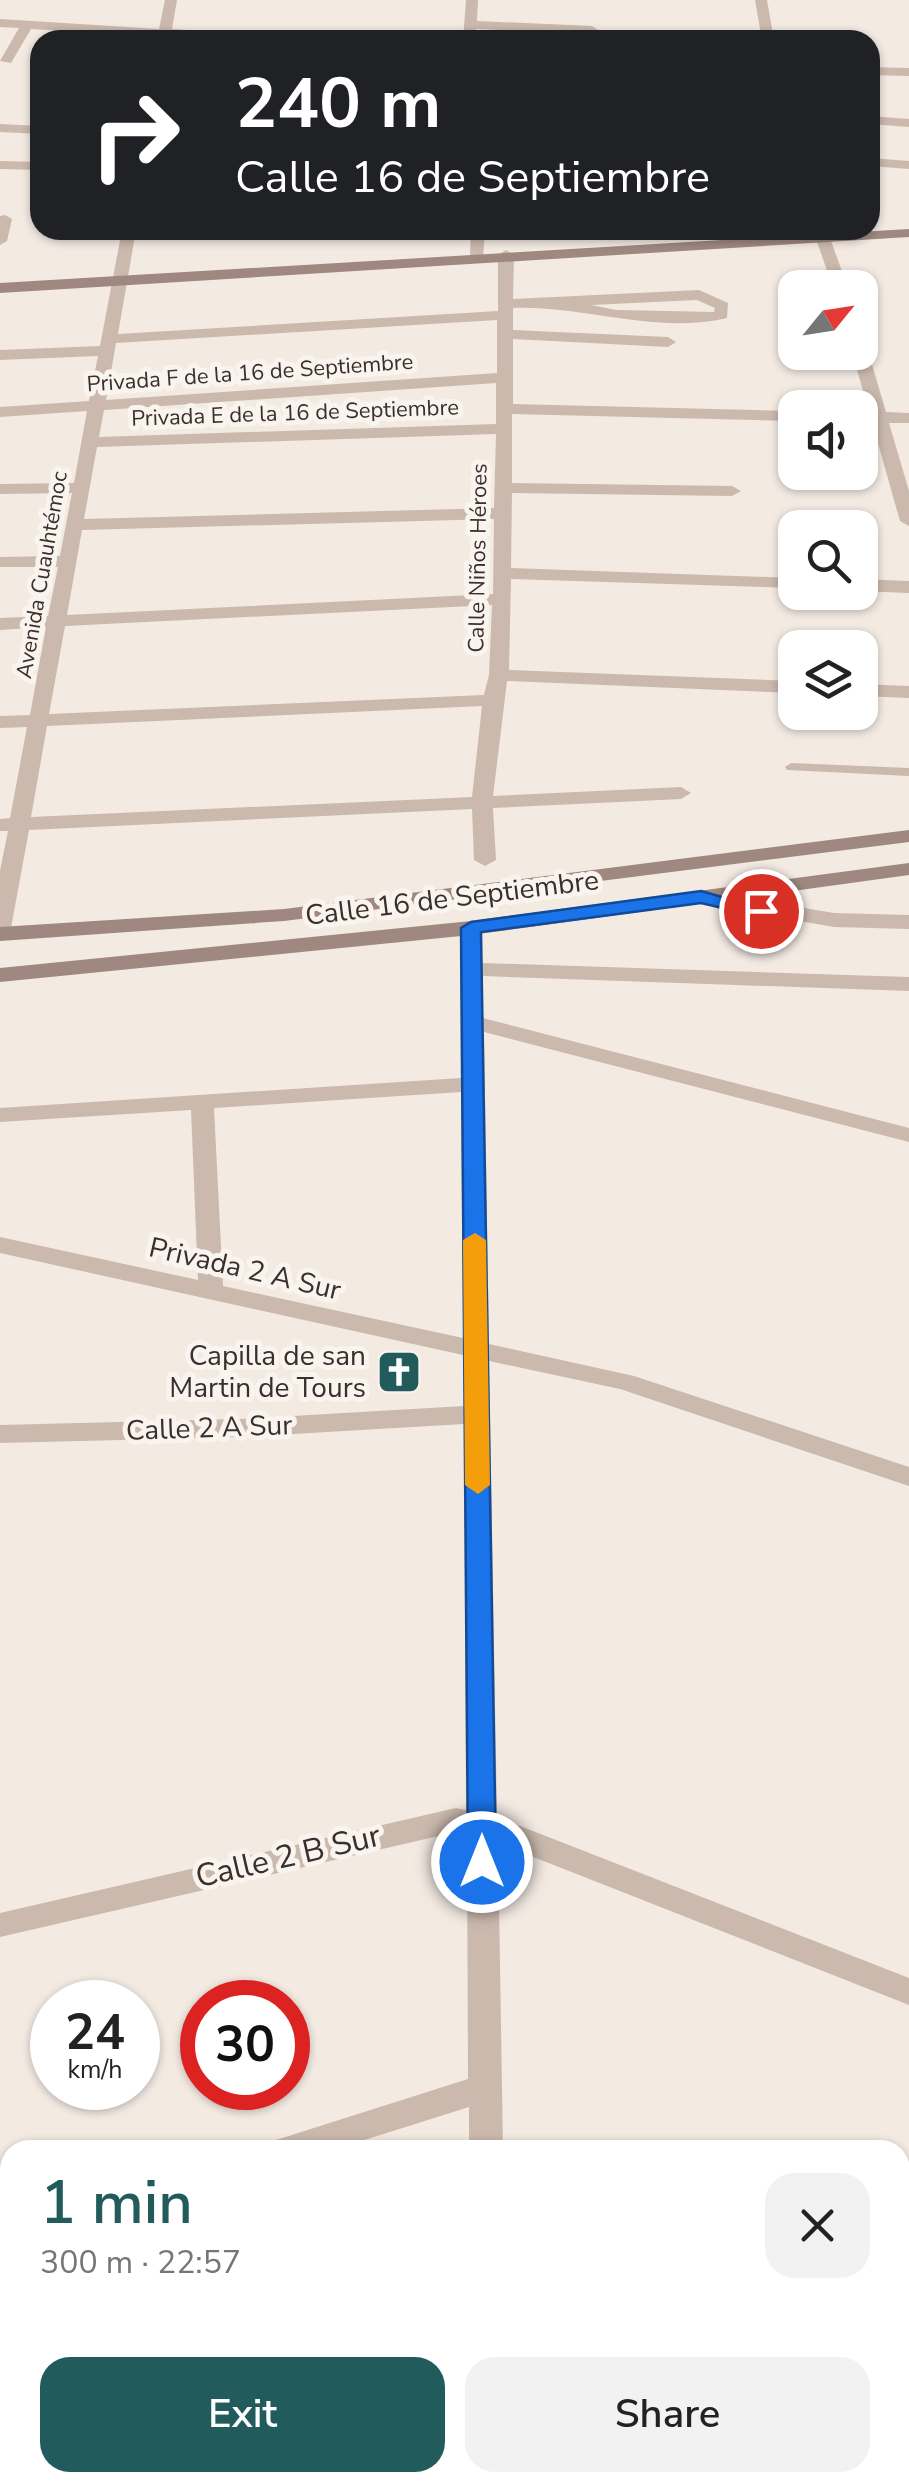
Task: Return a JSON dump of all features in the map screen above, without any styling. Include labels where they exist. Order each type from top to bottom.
[{"type":"main road","points":[[880,234],[909,233]]},
{"type":"main road","points":[[0,288],[120,277],[747,240]]},
{"type":"main road","name":"Calle 16 de Septiembre","points":[[0,931],[284,915],[909,836]]},
{"type":"main road","name":"Calle 16 de Septiembre","points":[[0,975],[471,928],[909,869]]},
{"type":"street","points":[[165,30],[171,0]]},
{"type":"street","points":[[471,30],[472,0]]},
{"type":"street","points":[[761,0],[766,30]]},
{"type":"street","points":[[0,24],[96,30]]},
{"type":"street","points":[[6,60],[27,24]]},
{"type":"street","points":[[880,71],[909,72]]},
{"type":"street","points":[[880,121],[909,123]]},
{"type":"street","points":[[0,128],[30,130]]},
{"type":"street","points":[[880,163],[909,165]]},
{"type":"street","points":[[0,166],[30,166]]},
{"type":"street","points":[[0,240],[5,219]]},
{"type":"street","name":"Avenida Cuauhtémoc","points":[[0,931],[10,824],[38,718],[126,240]]},
{"type":"street","points":[[478,240],[478,256]]},
{"type":"street","points":[[824,240],[834,270]]},
{"type":"street","name":"Calle Niños Héroes","points":[[485,860],[482,801],[492,700],[499,674],[502,599],[506,256]]},
{"type":"street","points":[[0,356],[506,318],[566,304],[699,295],[718,300],[723,306],[714,317],[678,318],[616,315],[566,304]]},
{"type":"street","points":[[506,318],[668,342]]},
{"type":"street","name":"Privada F de la 16 de Septiembre","points":[[0,412],[502,378]]},
{"type":"street","points":[[502,419],[778,416]]},
{"type":"street","points":[[878,417],[909,418]]},
{"type":"street","name":"Privada E de la 16 de Septiembre","points":[[89,442],[502,419]]},
{"type":"street","points":[[878,440],[909,521]]},
{"type":"street","points":[[0,488],[81,488]]},
{"type":"street","points":[[502,488],[732,491]]},
{"type":"street","points":[[74,525],[502,513]]},
{"type":"street","points":[[0,562],[68,561]]},
{"type":"street","points":[[502,573],[778,581]]},
{"type":"street","points":[[878,587],[909,588]]},
{"type":"street","points":[[0,624],[502,599]]},
{"type":"street","points":[[499,674],[778,685]]},
{"type":"street","points":[[878,691],[909,692]]},
{"type":"street","points":[[0,722],[492,700]]},
{"type":"street","points":[[10,824],[681,793]]},
{"type":"street","points":[[701,897],[817,918],[909,922]]},
{"type":"street","points":[[471,928],[486,2140]]},
{"type":"street","points":[[472,969],[909,984]]},
{"type":"street","points":[[472,1022],[909,1135]]},
{"type":"street","points":[[0,1115],[473,1084]]},
{"type":"street","points":[[202,1101],[210,1292]]},
{"type":"street","name":"Privada 2 A Sur","points":[[0,1244],[476,1352]]},
{"type":"street","points":[[476,1352],[625,1382],[909,1476]]},
{"type":"street","name":"Calle 2 A Sur","points":[[0,1434],[240,1428],[477,1414]]},
{"type":"street","name":"Calle 2 B Sur","points":[[0,1926],[406,1828],[456,1820],[482,1824],[909,1992]]},
{"type":"street","points":[[320,2140],[485,2088]]},
{"type":"lane","points":[[791,767],[909,772]]},
{"type":"slow traffic","points":[[475,1240],[478,1485]]},
{"type":"place","name":"Capilla de san Martin de Tours","points":[[399,1372]]},
{"type":"route","points":[[482,1862],[471,928],[701,897],[761,911]]}]
